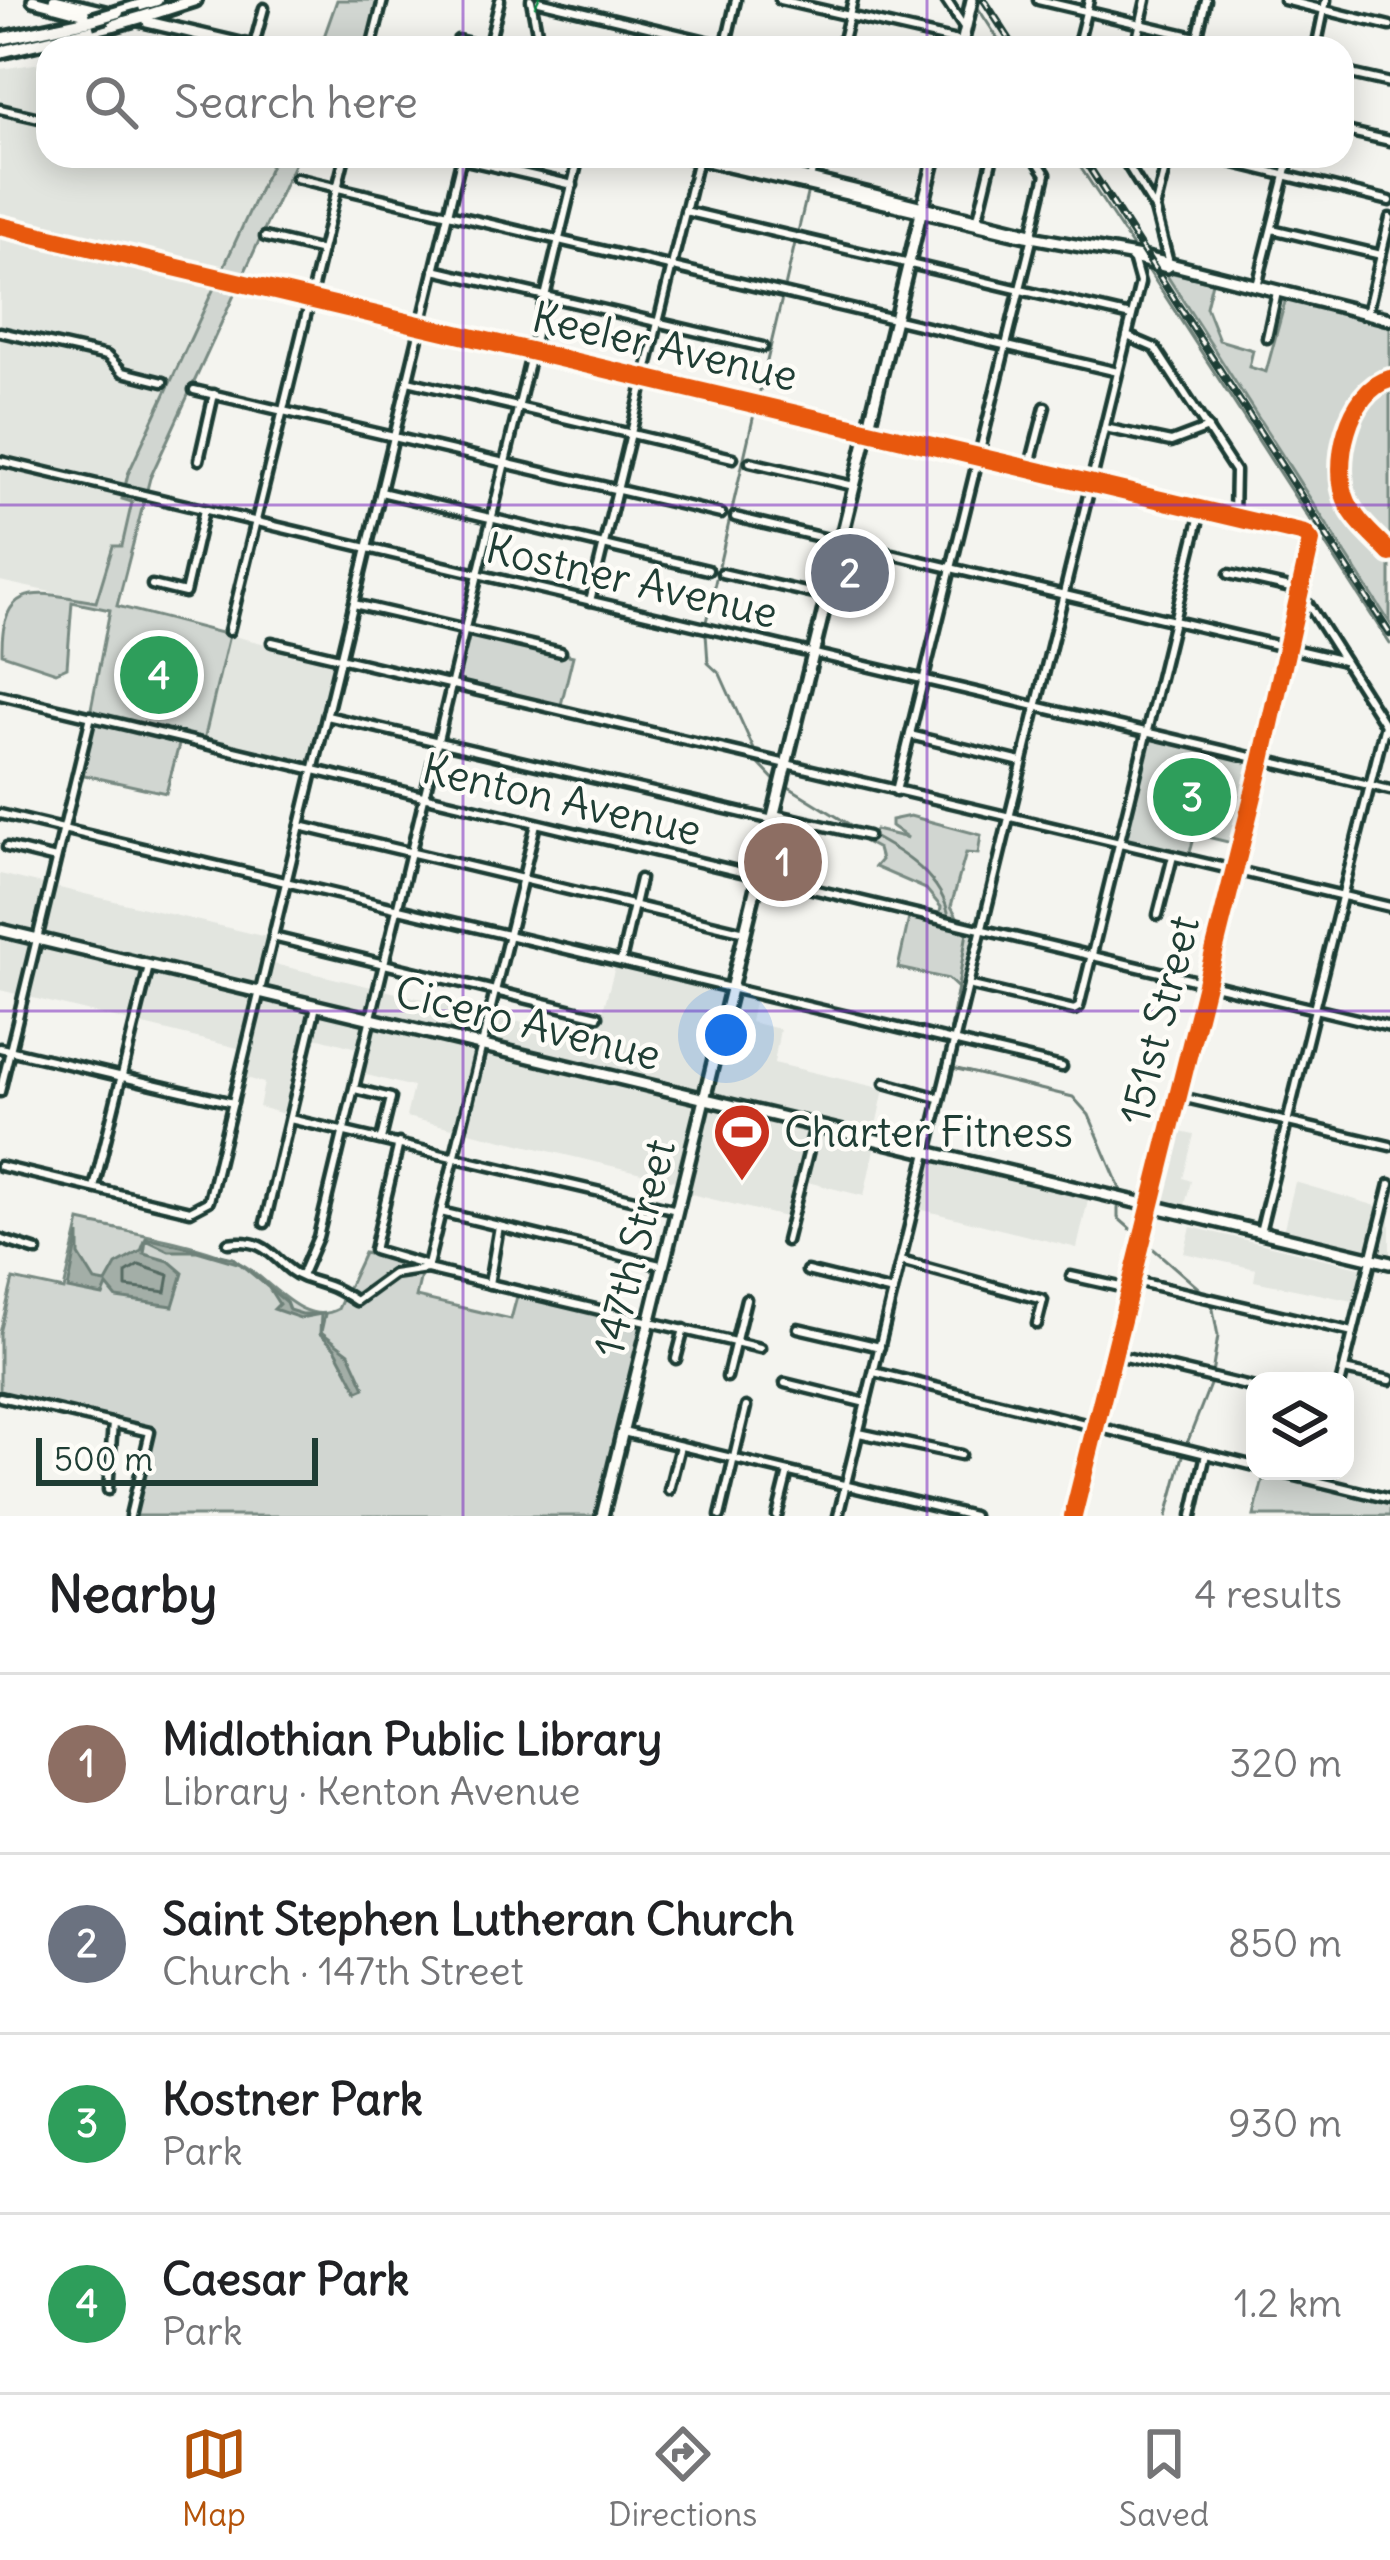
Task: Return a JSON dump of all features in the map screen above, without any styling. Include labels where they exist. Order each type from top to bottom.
[{"type":"highway","points":[[0,39],[157,0]]},
{"type":"highway","points":[[68,36],[195,0]]},
{"type":"highway","points":[[0,52],[36,43]]},
{"type":"main road","points":[[33,0],[179,36]]},
{"type":"main road","points":[[54,0],[205,36]]},
{"type":"main road","points":[[963,36],[972,0]]},
{"type":"main road","points":[[748,168],[810,181]]},
{"type":"main road","points":[[761,168],[1390,319]]},
{"type":"main road","name":"147th Street","points":[[602,1516],[931,168]]},
{"type":"main road","points":[[922,208],[978,218],[1032,235]]},
{"type":"main road","name":"Cicero Avenue","points":[[0,931],[1390,1263]]},
{"type":"street","points":[[374,36],[383,0]]},
{"type":"street","points":[[491,36],[500,0]]},
{"type":"street","points":[[539,36],[535,0],[681,36]]},
{"type":"street","points":[[728,36],[736,0]]},
{"type":"street","points":[[780,0],[926,36]]},
{"type":"street","points":[[845,36],[853,0]]},
{"type":"street","points":[[946,0],[965,29]]},
{"type":"street","points":[[1038,0],[1189,36]]},
{"type":"street","points":[[1080,36],[1089,0]]},
{"type":"street","points":[[1138,36],[1146,0]]},
{"type":"street","points":[[1197,36],[1206,0]]},
{"type":"street","points":[[1284,0],[1390,26]]},
{"type":"street","points":[[1319,36],[1326,0]]},
{"type":"street","points":[[258,36],[264,8]]},
{"type":"street","points":[[1354,75],[1390,83]]},
{"type":"street","points":[[0,110],[36,118]]},
{"type":"street","points":[[1354,133],[1390,141]]},
{"type":"street","points":[[229,631],[342,168]]},
{"type":"street","points":[[0,1166],[201,1210],[209,1201],[459,168]]},
{"type":"street","points":[[507,168],[573,184]]},
{"type":"street","points":[[301,1276],[318,1238],[576,168]]},
{"type":"street","points":[[590,602],[693,168]]},
{"type":"street","points":[[810,181],[813,168]]},
{"type":"street","points":[[978,218],[990,168]]},
{"type":"street","points":[[896,791],[1032,235],[1046,175],[1042,168]]},
{"type":"street","points":[[1129,168],[1155,209],[1170,267]]},
{"type":"street","points":[[1155,209],[1165,168]]},
{"type":"street","points":[[1256,168],[1390,201]]},
{"type":"street","points":[[1257,287],[1286,168]]},
{"type":"street","points":[[296,178],[1118,372]]},
{"type":"street","points":[[685,212],[1132,316]]},
{"type":"street","points":[[1367,314],[1390,218]]},
{"type":"street","name":"Keeler Avenue","points":[[0,226],[1202,509],[1305,534],[1311,541]]},
{"type":"street","points":[[1271,229],[1381,255]]},
{"type":"street","points":[[265,237],[322,251]]},
{"type":"street","points":[[838,1516],[1140,283],[1133,258]]},
{"type":"street","points":[[434,271],[763,347]]},
{"type":"street","points":[[1267,338],[1277,292]]},
{"type":"street","points":[[0,332],[107,356],[124,372],[163,382]]},
{"type":"street","points":[[1127,336],[1155,348],[1238,478],[1234,517]]},
{"type":"street","points":[[408,381],[733,458]]},
{"type":"street","points":[[194,390],[722,514]]},
{"type":"street","points":[[199,460],[214,394]]},
{"type":"street","points":[[1029,470],[1046,407]]},
{"type":"street","points":[[1105,428],[1172,442],[1208,428]]},
{"type":"street","name":"Kostner Avenue","points":[[0,461],[1390,790]]},
{"type":"street","points":[[749,462],[854,486]]},
{"type":"street","points":[[381,492],[708,570]]},
{"type":"street","points":[[968,985],[1077,1010],[1202,509]]},
{"type":"street","points":[[152,585],[184,593],[204,510]]},
{"type":"street","points":[[735,517],[1344,661]]},
{"type":"street","name":"151st Street","points":[[1073,1516],[1262,760],[1311,541]]},
{"type":"street","points":[[722,573],[827,597]]},
{"type":"street","points":[[1229,574],[1299,590]]},
{"type":"street","points":[[354,604],[562,652]]},
{"type":"street","points":[[1261,1232],[1387,729],[1308,604]]},
{"type":"street","points":[[272,642],[1390,907]]},
{"type":"street","name":"Kenton Avenue","points":[[0,695],[1390,1027]]},
{"type":"street","points":[[0,1092],[91,716]]},
{"type":"street","points":[[327,716],[868,836]]},
{"type":"street","points":[[910,735],[1022,762]]},
{"type":"street","points":[[0,814],[1062,1066]]},
{"type":"street","points":[[427,1267],[536,824]]},
{"type":"street","points":[[300,826],[745,932]]},
{"type":"street","points":[[7,848],[56,859]]},
{"type":"street","points":[[1158,915],[1173,856]]},
{"type":"street","points":[[621,962],[640,879]]},
{"type":"street","points":[[273,937],[598,1016]]},
{"type":"street","points":[[94,1188],[149,966]]},
{"type":"street","points":[[265,1223],[316,1006]]},
{"type":"street","points":[[0,1048],[233,1103]]},
{"type":"street","points":[[885,1083],[940,1098]]},
{"type":"street","points":[[354,1089],[391,1098],[381,1139]]},
{"type":"street","points":[[1177,1096],[1390,1146]]},
{"type":"street","points":[[290,1119],[677,1210]]},
{"type":"street","points":[[786,1241],[815,1126]]},
{"type":"street","points":[[399,1143],[374,1250],[489,1284],[760,1348]]},
{"type":"street","points":[[1390,1184],[1344,1370],[1390,1381]]},
{"type":"street","points":[[441,1212],[664,1266]]},
{"type":"street","points":[[489,1284],[499,1226]]},
{"type":"street","points":[[0,1240],[37,1251]]},
{"type":"street","points":[[228,1243],[276,1252],[301,1276],[331,1282],[356,1300],[393,1274],[427,1267]]},
{"type":"street","points":[[901,1262],[1042,1300],[1037,1324]]},
{"type":"street","points":[[807,1271],[893,1292]]},
{"type":"street","points":[[1072,1276],[1353,1332]]},
{"type":"street","points":[[727,1377],[746,1299]]},
{"type":"street","points":[[798,1328],[880,1347]]},
{"type":"street","points":[[676,1359],[684,1329]]},
{"type":"street","points":[[1113,1354],[1246,1386]]},
{"type":"street","points":[[874,1372],[1246,1464]]},
{"type":"street","points":[[785,1383],[866,1403]]},
{"type":"street","points":[[0,1397],[150,1432],[130,1516]]},
{"type":"street","points":[[720,1516],[746,1407]]},
{"type":"street","points":[[108,1490],[113,1423]]},
{"type":"street","points":[[623,1432],[973,1516]]},
{"type":"street","points":[[859,1433],[961,1455]]},
{"type":"street","points":[[669,1490],[680,1446]]},
{"type":"street","points":[[1192,1516],[1206,1454]]},
{"type":"street","points":[[777,1516],[788,1472]]},
{"type":"street","points":[[1313,1480],[1390,1499]]},
{"type":"shaded area","points":[[337,0],[380,0],[371,36],[324,36]]},
{"type":"shaded area","points":[[36,64],[36,168],[269,168],[128,474],[133,502],[121,547],[113,547],[96,602],[0,581],[0,69]]},
{"type":"shaded area","points":[[269,168],[292,168],[150,478],[117,606],[229,635],[204,740],[90,714],[110,610],[72,602],[67,667],[56,672],[2,654],[3,629],[17,601],[43,594],[96,602],[113,546],[122,546],[132,502],[122,499],[128,474]]},
{"type":"shaded area","points":[[1164,271],[1212,282],[1206,307],[1219,340],[1253,350],[1249,367],[1266,372],[1286,298],[1390,323],[1390,623]]},
{"type":"shaded area","points":[[466,633],[573,656],[560,709],[453,684]]},
{"type":"shaded area","points":[[229,635],[337,661],[311,767],[204,740]]},
{"type":"shaded area","points":[[93,720],[180,741],[166,793],[80,774]]},
{"type":"shaded area","points":[[1147,733],[1262,760],[1240,845],[1195,834],[1188,860],[1119,844]]},
{"type":"shaded area","points":[[910,816],[981,835],[978,854],[966,853],[951,906],[964,929],[976,935],[961,991],[948,979],[898,968],[909,918],[938,924],[941,907],[926,889],[875,867],[881,860],[878,849],[865,842],[875,830],[908,838],[891,826],[891,820]]},
{"type":"shaded area","points":[[0,874],[275,939],[270,963],[595,1040],[616,963],[723,991],[675,1181],[406,1117],[413,1087],[359,1073],[364,1050],[312,1036],[291,1116],[259,1107],[264,1083],[236,1075],[242,1049],[0,990]]},
{"type":"shaded area","points":[[735,993],[755,997],[750,1022],[780,1029],[774,1063],[884,1089],[874,1135],[718,1096],[713,1088]]},
{"type":"shaded area","points":[[713,1109],[811,1134],[789,1218],[687,1193],[708,1112]]},
{"type":"shaded area","points":[[1171,1130],[1194,1135],[1183,1178],[1191,1181],[1184,1209],[1153,1201]]},
{"type":"shaded area","points":[[815,1135],[874,1149],[864,1196],[803,1181]]},
{"type":"shaded area","points":[[922,1157],[1089,1196],[1077,1248],[911,1207]]},
{"type":"shaded area","points":[[1295,1182],[1390,1210],[1390,1258],[1283,1232]]},
{"type":"shaded area","points":[[80,1221],[229,1258],[313,1313],[338,1309],[364,1253],[423,1266],[416,1297],[511,1319],[518,1293],[638,1323],[644,1330],[599,1516],[131,1516],[151,1430],[0,1395],[0,1333],[13,1279],[64,1290]]},
{"type":"shaded area","points":[[1191,1227],[1372,1270],[1363,1303],[1254,1281],[1256,1269],[1184,1253]]},
{"type":"shaded area","points":[[1263,1480],[1304,1480],[1390,1500],[1390,1516],[1254,1516]]},
{"type":"water","points":[[79,1234],[79,1255],[95,1281],[106,1283],[116,1265],[141,1251],[146,1238],[233,1258],[240,1264],[197,1251],[169,1251],[146,1240],[144,1254],[169,1261],[183,1273],[173,1306],[117,1298],[107,1286],[103,1296],[68,1289]]},
{"type":"water","points":[[269,1288],[289,1310],[321,1314],[300,1318],[274,1309],[279,1304]]},
{"type":"water","points":[[321,1314],[325,1314],[321,1332],[349,1353],[365,1388],[358,1391],[335,1348],[320,1334]]},
{"type":"waterway","points":[[978,8],[996,36]]},
{"type":"waterway","points":[[1081,168],[1135,250]]},
{"type":"waterway","points":[[798,232],[808,190]]},
{"type":"waterway","points":[[785,287],[795,243]]},
{"type":"waterway","points":[[1147,268],[1390,644]]},
{"type":"waterway","points":[[758,399],[782,298]]},
{"type":"waterway","points":[[706,622],[755,410]]},
{"type":"waterway","points":[[706,633],[708,663],[720,674],[756,754]]},
{"type":"waterway","points":[[759,764],[776,782]]},
{"type":"waterway","points":[[787,786],[852,826]]},
{"type":"waterway","points":[[858,829],[925,872],[948,912]]},
{"type":"waterway","points":[[950,1034],[967,932],[962,930]]},
{"type":"waterway","points":[[946,1059],[948,1046]]},
{"type":"waterway","points":[[953,1068],[1073,1097],[1089,1115],[1121,1191]]},
{"type":"waterway","points":[[1118,1208],[1118,1218],[1204,1293]]},
{"type":"waterway","points":[[1212,1304],[1218,1336],[1212,1374]]},
{"type":"waterway","points":[[1186,1446],[1211,1382]]},
{"type":"waterway","points":[[1167,1516],[1184,1452]]},
{"type":"railway","points":[[984,0],[1007,36]]},
{"type":"railway","points":[[1090,168],[1390,634]]},
{"type":"cycle path","points":[[0,226],[1305,534],[1311,541],[1262,760],[1073,1516]]},
{"type":"cycle path","points":[[1390,379],[1375,386],[1354,413],[1341,469],[1351,509],[1390,553]]},
{"type":"place","name":"Saint Stephen Lutheran Church","points":[[850,573]]},
{"type":"place","name":"Caesar Park","points":[[159,675]]},
{"type":"place","name":"Kostner Park","points":[[1192,797]]},
{"type":"place","name":"Midlothian Public Library","points":[[783,862]]},
{"type":"place","name":"Charter Fitness","points":[[742,1183]]}]
